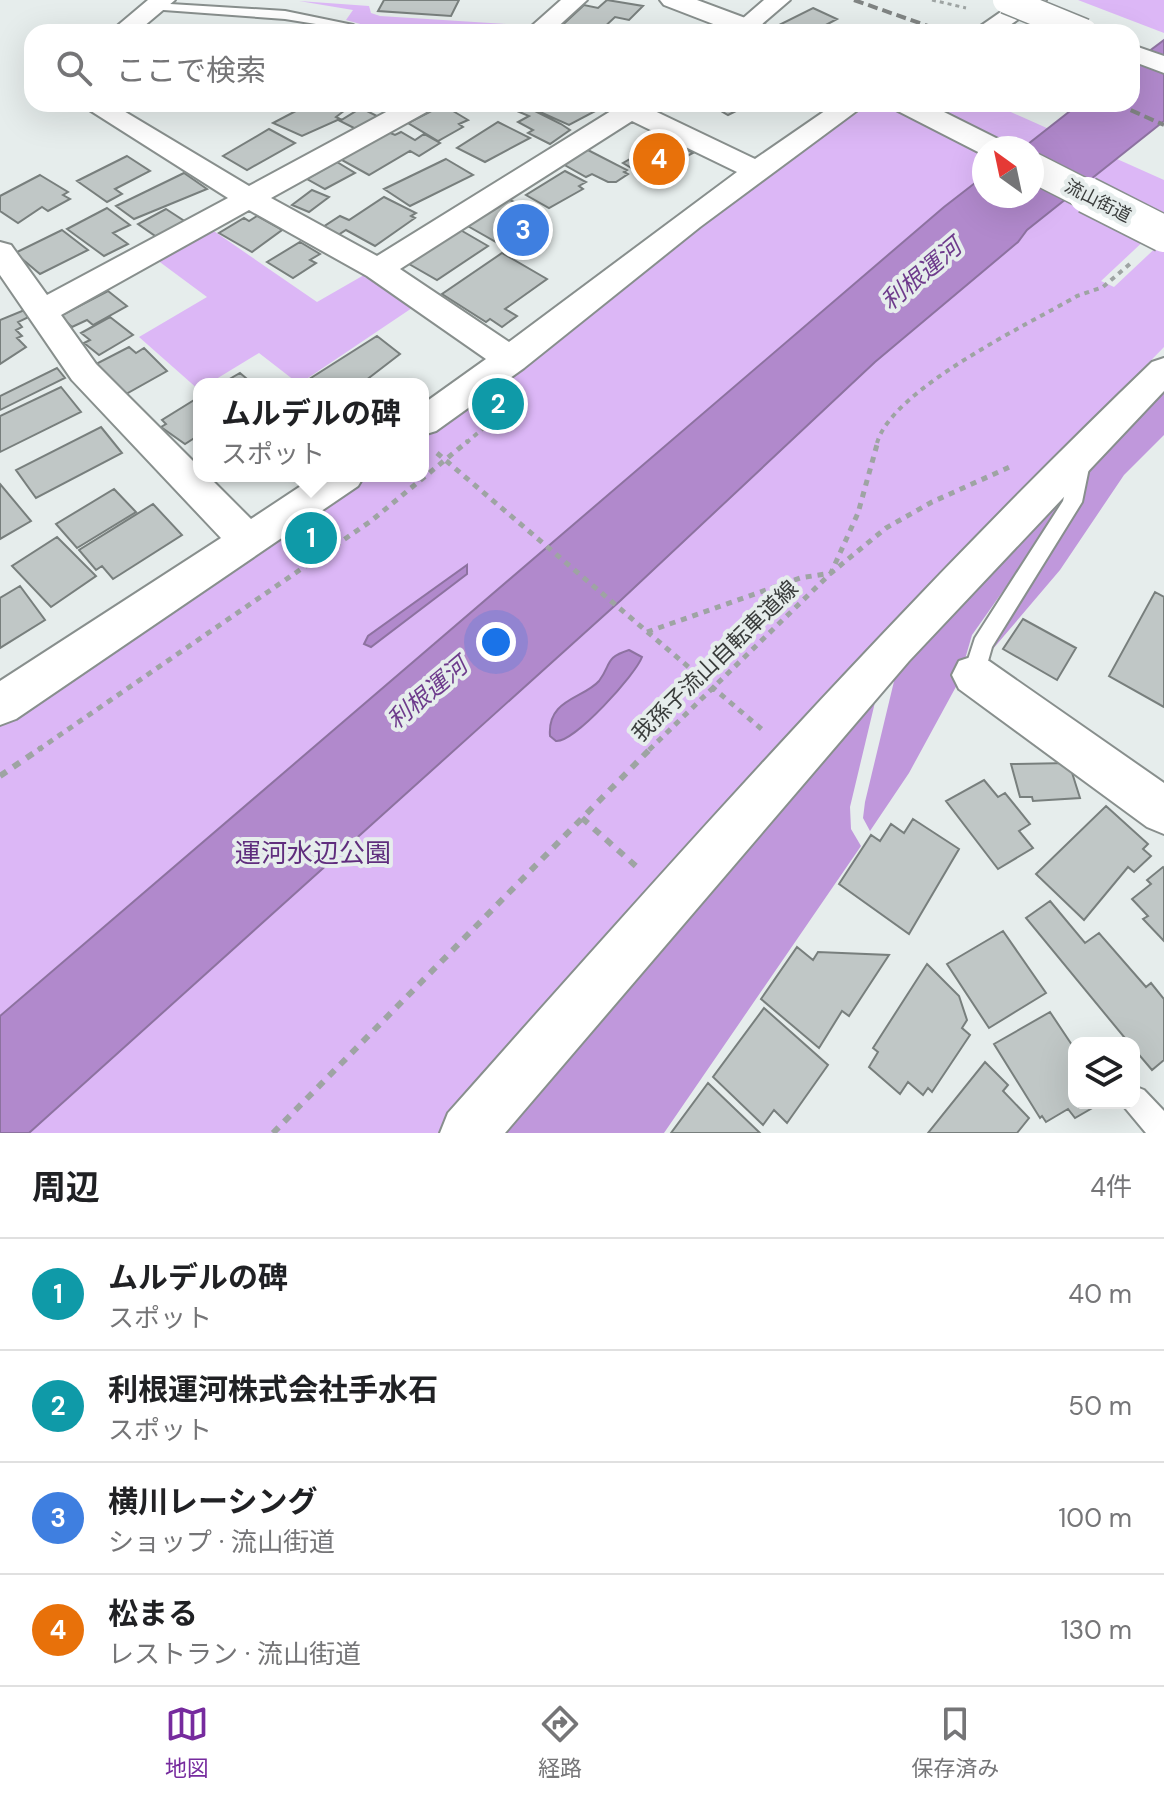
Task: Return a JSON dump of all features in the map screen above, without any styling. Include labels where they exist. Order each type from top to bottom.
[{"type":"street","points":[[546,24],[575,0]]},
{"type":"street","points":[[673,0],[738,24]]},
{"type":"street","points":[[756,24],[778,0]]},
{"type":"street","points":[[1006,0],[1064,24]]},
{"type":"street","points":[[996,24],[1034,0]]},
{"type":"street","points":[[132,24],[158,4]]},
{"type":"street","points":[[1140,55],[1164,65]]},
{"type":"street","points":[[106,112],[250,199],[378,269],[512,360]]},
{"type":"street","points":[[42,312],[407,112]]},
{"type":"street","points":[[378,269],[616,112]]},
{"type":"street","points":[[634,112],[758,171]]},
{"type":"street","points":[[429,418],[512,360],[758,171],[842,112]]},
{"type":"street","points":[[922,112],[972,137]]},
{"type":"street","name":"流山街道","points":[[1044,173],[1164,234]]},
{"type":"street","points":[[0,252],[84,372],[249,542]]},
{"type":"street","points":[[468,1133],[897,642],[1085,446],[1164,370]]},
{"type":"street","points":[[0,705],[336,482]]},
{"type":"street","points":[[974,675],[1164,811]]},
{"type":"lane","points":[[158,4],[285,15],[341,24]]},
{"type":"lane","points":[[974,675],[982,644],[1072,502],[1085,446]]},
{"type":"lane","points":[[1140,1106],[1164,1132]]},
{"type":"path","name":"我孫子流山自転車道線","points":[[273,1133],[711,687],[831,573],[858,513],[881,428],[895,410],[914,392],[1077,296],[1103,287],[1133,261]]},
{"type":"path","points":[[429,475],[489,424]]},
{"type":"path","points":[[435,452],[796,759]]},
{"type":"path","points":[[647,632],[800,578],[831,573],[886,528],[932,502],[1028,462]]},
{"type":"path","points":[[0,776],[264,596],[420,482]]},
{"type":"path","points":[[582,818],[672,898]]},
{"type":"green space","points":[[1078,0],[1164,0],[1164,33]]},
{"type":"green space","points":[[299,1],[369,6],[371,13],[380,16],[506,24],[360,24],[346,20],[353,10]]},
{"type":"green space","name":"運河水辺公園","points":[[859,112],[1011,112],[1049,129],[1039,136],[972,136],[972,185],[944,207],[1018,242],[1027,230],[1117,159],[1164,180],[1164,222],[1101,281],[1114,287],[1164,240],[1164,347],[847,673],[441,1133],[0,1133],[0,724],[360,482],[429,482],[429,434],[813,142]]},
{"type":"green space","points":[[208,227],[317,302],[364,275],[412,308],[308,378],[291,378],[259,353],[218,378],[193,378],[193,385],[139,337],[207,297],[153,257]]},
{"type":"shaded area","points":[[1164,390],[1164,435],[1124,475],[1060,570],[986,657],[1088,466]]},
{"type":"shaded area","points":[[1059,493],[1065,503],[972,635],[958,683],[909,773],[870,831],[863,818],[865,802],[896,673]]},
{"type":"shaded area","points":[[876,698],[850,807],[851,829],[861,846],[664,1133],[495,1133]]},
{"type":"water","name":"利根運河","points":[[1164,40],[1164,121],[1027,230],[1018,242],[875,362],[620,601],[29,1133],[0,1133],[0,1016],[944,207],[972,185],[972,208],[1044,208],[1044,136],[1038,136],[1069,112],[1140,112],[1140,58]]},
{"type":"water","points":[[467,565],[467,574],[371,647],[364,644],[368,636]]},
{"type":"water","points":[[629,650],[642,657],[617,692],[590,720],[565,739],[556,741],[550,736],[554,714],[560,707],[592,687],[612,659]]},
{"type":"building","points":[[384,0],[459,0],[451,16],[378,11]]},
{"type":"building","points":[[607,0],[643,6],[629,20],[615,17],[608,24],[564,24],[584,5],[598,8]]},
{"type":"building","points":[[813,8],[837,19],[828,24],[781,24]]},
{"type":"building","points":[[294,112],[343,112],[336,117],[340,119],[302,136],[273,123]]},
{"type":"building","points":[[355,112],[369,112],[381,118],[360,131],[340,121]]},
{"type":"building","points":[[429,112],[455,112],[468,120],[459,124],[463,127],[438,141],[408,123]]},
{"type":"building","points":[[519,112],[537,112],[570,130],[550,144],[528,133],[533,130],[518,122],[529,116]]},
{"type":"building","points":[[540,112],[593,112],[569,125]]},
{"type":"building","points":[[498,122],[530,138],[485,162],[457,148]]},
{"type":"building","points":[[269,129],[295,143],[247,170],[223,156]]},
{"type":"building","points":[[388,132],[395,135],[401,132],[415,140],[424,134],[440,143],[419,156],[410,151],[369,175],[340,159]]},
{"type":"building","points":[[667,138],[693,153],[647,177],[623,163]]},
{"type":"building","points":[[584,148],[627,170],[624,172],[628,174],[616,182],[608,182],[592,174],[586,177],[561,163]]},
{"type":"building","points":[[127,156],[150,171],[115,189],[122,194],[107,202],[77,181]]},
{"type":"building","points":[[446,159],[473,175],[410,206],[384,189]]},
{"type":"building","points":[[337,162],[355,173],[325,189],[307,179]]},
{"type":"building","points":[[565,171],[586,182],[579,186],[583,189],[549,208],[526,195]]},
{"type":"building","points":[[184,173],[207,189],[134,219],[116,206]]},
{"type":"building","points":[[40,175],[68,192],[63,195],[70,199],[48,211],[42,207],[18,223],[0,211],[0,196]]},
{"type":"building","points":[[312,190],[329,197],[309,212],[292,205]]},
{"type":"building","points":[[384,197],[416,213],[411,216],[415,218],[375,246],[346,230],[338,235],[323,227],[340,216],[349,220]]},
{"type":"building","points":[[507,199],[543,214],[536,219],[545,224],[503,246],[466,225]]},
{"type":"building","points":[[107,208],[130,225],[113,233],[128,244],[104,256],[67,229]]},
{"type":"building","points":[[166,209],[189,224],[161,240],[138,224]]},
{"type":"building","points":[[257,216],[282,230],[252,252],[219,233],[244,218],[249,221]]},
{"type":"building","points":[[457,228],[488,246],[437,280],[409,264],[425,253],[421,251]]},
{"type":"building","points":[[62,230],[88,250],[40,274],[15,253]]},
{"type":"building","points":[[300,242],[320,254],[310,260],[316,263],[293,278],[267,262]]},
{"type":"building","points":[[502,253],[547,279],[505,309],[517,316],[502,327],[490,319],[486,322],[442,294]]},
{"type":"building","points":[[108,291],[127,306],[93,325],[87,320],[72,327],[60,316]]},
{"type":"building","points":[[27,309],[33,315],[18,322],[22,327],[16,330],[22,336],[17,338],[26,347],[0,364],[0,320]]},
{"type":"building","points":[[110,317],[133,335],[99,355],[84,343],[90,340],[81,333]]},
{"type":"building","points":[[377,336],[400,354],[369,378],[311,378]]},
{"type":"building","points":[[129,347],[136,353],[144,348],[167,371],[126,394],[96,364]]},
{"type":"building","points":[[57,368],[65,378],[0,410],[0,396]]},
{"type":"building","points":[[61,387],[81,412],[0,452],[0,416]]},
{"type":"building","points":[[193,401],[193,439],[185,444],[161,427],[166,424],[162,420]]},
{"type":"building","points":[[101,427],[122,453],[36,498],[16,470]]},
{"type":"building","points":[[0,484],[31,521],[0,539]]},
{"type":"building","points":[[114,489],[136,512],[77,548],[56,524]]},
{"type":"building","points":[[153,504],[182,535],[113,579],[102,566],[96,570],[79,550]]},
{"type":"building","points":[[57,537],[96,576],[51,607],[12,566]]},
{"type":"building","points":[[20,586],[45,620],[0,648],[0,598]]},
{"type":"building","points":[[1155,592],[1164,597],[1164,707],[1109,676]]},
{"type":"building","points":[[1023,619],[1076,648],[1057,680],[1003,649]]},
{"type":"building","points":[[1069,763],[1080,798],[1033,801],[1032,797],[1020,797],[1011,764]]},
{"type":"building","points":[[984,780],[998,797],[1005,793],[1030,824],[1019,831],[1033,848],[998,869],[946,801]]},
{"type":"building","points":[[1106,806],[1148,844],[1143,849],[1151,856],[1134,872],[1128,867],[1084,920],[1036,874]]},
{"type":"building","points":[[913,819],[959,849],[909,934],[839,884],[871,835],[880,841],[891,824],[904,833]]},
{"type":"building","points":[[1163,867],[1164,941],[1143,919],[1148,916],[1132,899],[1151,884],[1147,880]]},
{"type":"building","points":[[1050,901],[1085,943],[1099,933],[1146,987],[1151,983],[1164,999],[1164,1060],[1152,1070],[1140,1056],[1140,1037],[1124,1037],[1026,918]]},
{"type":"building","points":[[1003,931],[1046,993],[989,1028],[947,964]]},
{"type":"building","points":[[797,947],[813,960],[818,952],[889,955],[849,1016],[842,1011],[819,1048],[761,999]]},
{"type":"building","points":[[927,964],[959,996],[967,1020],[962,1028],[970,1035],[932,1092],[928,1088],[923,1095],[908,1082],[900,1094],[869,1067],[878,1052],[873,1048]]},
{"type":"building","points":[[764,1008],[828,1065],[787,1123],[774,1110],[763,1125],[713,1077]]},
{"type":"building","points":[[1050,1012],[1068,1039],[1068,1109],[1046,1122],[1042,1116],[1040,1118],[994,1044]]},
{"type":"building","points":[[985,1062],[1008,1085],[1003,1091],[1029,1118],[1017,1133],[928,1133]]},
{"type":"building","points":[[708,1083],[760,1133],[671,1133]]},
{"type":"building","points":[[1068,1109],[1091,1109],[1075,1118]]},
{"type":"railway","points":[[854,0],[922,24]]},
{"type":"railway","points":[[1135,112],[1164,125]]},
{"type":"place","name":"松まる","points":[[659,159]]},
{"type":"place","name":"横川レーシング","points":[[523,230]]},
{"type":"place","name":"利根運河株式会社手水石","points":[[498,404]]},
{"type":"place","name":"ムルデルの碑","points":[[311,538]]}]
